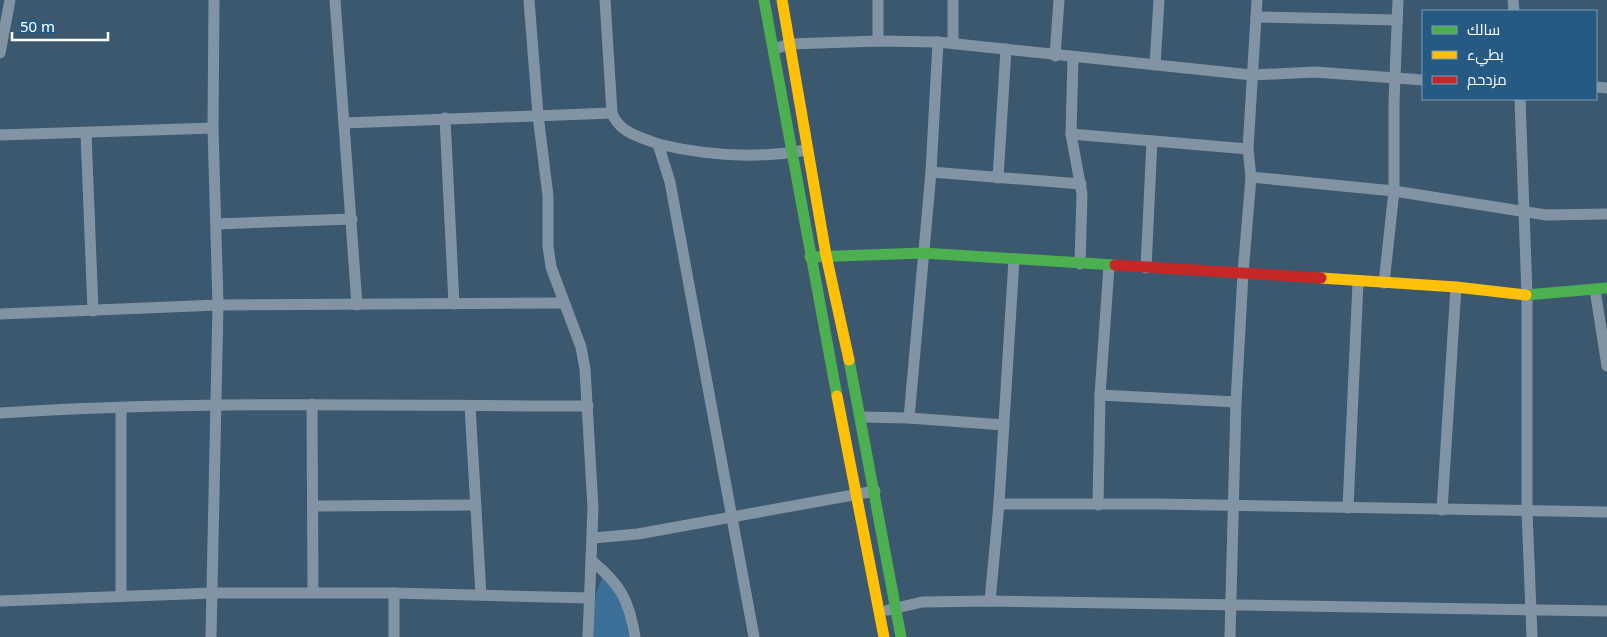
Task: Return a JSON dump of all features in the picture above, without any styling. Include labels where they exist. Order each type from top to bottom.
[{"type":"street","points":[[0,53],[10,0]]},
{"type":"street","points":[[211,637],[218,305],[213,128],[214,0]]},
{"type":"street","points":[[335,0],[357,305]]},
{"type":"street","points":[[530,0],[538,114],[548,196],[550,260],[563,303],[581,347],[588,406],[593,538],[588,637]]},
{"type":"street","points":[[605,0],[612,113],[615,122],[627,132],[658,144],[701,154],[761,156],[807,150]]},
{"type":"street","points":[[764,0],[793,152],[810,257],[858,494],[884,637]]},
{"type":"street","points":[[782,0],[826,255],[861,417],[901,637]]},
{"type":"street","points":[[878,0],[878,41]]},
{"type":"street","points":[[953,0],[953,43]]},
{"type":"street","points":[[1055,56],[1059,0]]},
{"type":"street","points":[[1155,65],[1159,0]]},
{"type":"street","points":[[1230,637],[1236,402],[1243,273],[1252,177],[1248,149],[1257,0]]},
{"type":"street","points":[[1384,283],[1394,191],[1398,0]]},
{"type":"street","points":[[1256,17],[1397,20]]},
{"type":"street","points":[[774,49],[790,44],[878,41],[938,42],[1073,58],[1252,75],[1315,72],[1422,80]]},
{"type":"street","points":[[909,418],[931,172],[938,42]]},
{"type":"street","points":[[998,178],[1006,49]]},
{"type":"street","points":[[1073,58],[1071,134],[1081,184],[1080,264]]},
{"type":"street","points":[[1520,100],[1527,295],[1527,511],[1532,637]]},
{"type":"street","points":[[344,123],[538,114],[612,113]]},
{"type":"street","points":[[445,118],[454,304]]},
{"type":"street","points":[[0,135],[213,128]]},
{"type":"street","points":[[86,133],[93,311]]},
{"type":"street","points":[[1071,134],[1248,149]]},
{"type":"street","points":[[1146,268],[1152,141]]},
{"type":"street","points":[[658,144],[670,182],[754,637]]},
{"type":"street","points":[[931,172],[1081,184]]},
{"type":"street","points":[[1252,177],[1394,191],[1525,212],[1607,214]]},
{"type":"street","points":[[216,224],[352,220]]},
{"type":"street","points":[[810,257],[923,253],[1456,287],[1527,295],[1607,288]]},
{"type":"street","points":[[990,601],[1004,425],[1014,259]]},
{"type":"street","points":[[1098,505],[1100,395],[1109,266]]},
{"type":"street","points":[[1348,508],[1358,282]]},
{"type":"street","points":[[1442,510],[1456,287]]},
{"type":"street","points":[[1595,290],[1607,366]]},
{"type":"street","points":[[0,314],[218,305],[563,303]]},
{"type":"street","points":[[1100,395],[1236,402]]},
{"type":"street","points":[[0,413],[121,408],[312,404],[588,406]]},
{"type":"street","points":[[312,404],[313,592]]},
{"type":"street","points":[[470,406],[474,505],[481,595]]},
{"type":"street","points":[[121,408],[121,596]]},
{"type":"street","points":[[861,417],[909,418],[1004,425]]},
{"type":"street","points":[[593,538],[638,534],[875,491]]},
{"type":"street","points":[[998,504],[1607,512]]},
{"type":"street","points":[[314,506],[474,505]]},
{"type":"street","points":[[592,561],[615,581],[622,591],[628,602],[636,637]]},
{"type":"street","points":[[0,601],[213,593],[313,592],[589,598]]},
{"type":"street","points":[[394,593],[394,637]]},
{"type":"street","points":[[879,612],[922,602],[990,601],[1532,608],[1607,611]]},
{"type":"shaded area","points":[[603,578],[619,597],[629,637],[594,637],[595,599]]},
{"type":"traffic: fast","points":[[764,0],[837,396]]},
{"type":"traffic: fast","points":[[810,257],[923,253],[1115,265]]},
{"type":"traffic: fast","points":[[1526,295],[1607,288]]},
{"type":"traffic: fast","points":[[849,360],[901,637]]},
{"type":"traffic: slow","points":[[782,0],[826,255],[849,360]]},
{"type":"traffic: slow","points":[[1321,278],[1456,287],[1526,295]]},
{"type":"traffic: slow","points":[[837,396],[884,637]]},
{"type":"traffic: jam","points":[[1115,265],[1321,278]]}]
